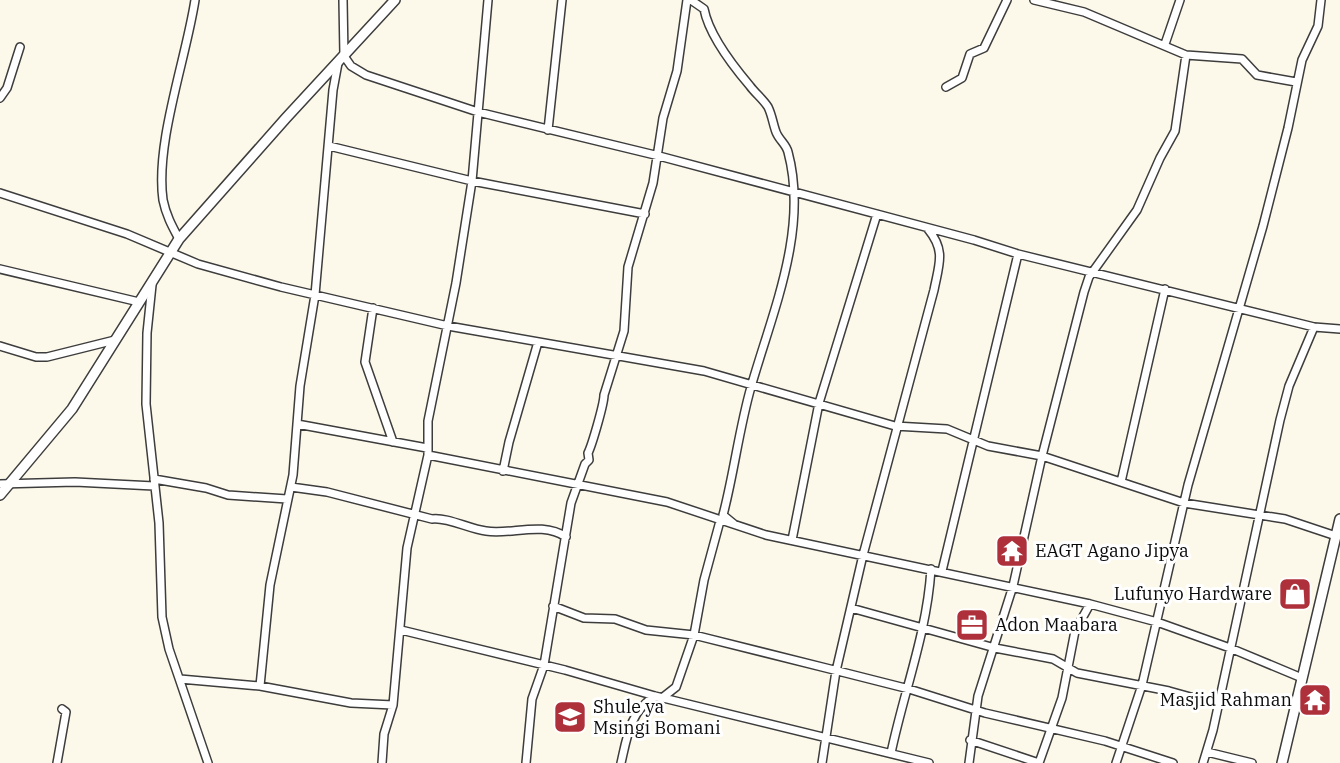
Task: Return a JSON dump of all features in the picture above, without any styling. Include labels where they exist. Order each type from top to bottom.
[{"type":"street","points":[[179,239],[168,219],[163,200],[164,170],[168,128],[195,0]]},
{"type":"street","points":[[260,686],[270,585],[291,487],[304,357],[315,295],[333,90],[341,60],[343,0]]},
{"type":"street","points":[[0,495],[5,484],[72,409],[179,239],[395,0]]},
{"type":"street","points":[[382,763],[384,734],[393,705],[413,513],[428,451],[428,421],[448,326],[472,181],[488,0]]},
{"type":"street","points":[[548,130],[562,0]]},
{"type":"street","points":[[526,763],[532,699],[544,665],[571,503],[585,464],[589,460],[588,453],[595,440],[594,428],[604,404],[604,395],[624,331],[628,267],[645,214],[658,156],[663,118],[677,71],[689,0],[704,9],[730,59],[768,106],[776,132],[788,152],[793,192],[792,236],[764,350],[752,384],[723,515],[737,526]]},
{"type":"street","points":[[946,87],[962,78],[970,54],[984,48],[1007,0]]},
{"type":"street","points":[[1034,0],[1084,12],[1165,44],[1186,55],[1233,57],[1247,62],[1257,75],[1296,82]]},
{"type":"street","points":[[1165,44],[1179,0]]},
{"type":"street","points":[[1116,763],[1142,685],[1184,504],[1288,128],[1296,82],[1306,48],[1318,26],[1321,0]]},
{"type":"street","points":[[0,98],[7,88],[20,47]]},
{"type":"street","points":[[969,763],[970,740],[978,696],[1013,586],[1042,456],[1084,292],[1094,272],[1137,210],[1160,158],[1175,131],[1186,55]]},
{"type":"street","points":[[341,60],[366,75],[478,112],[658,156],[975,240],[1018,254],[1314,327],[1340,329]]},
{"type":"street","points":[[329,146],[472,181],[645,214]]},
{"type":"street","points":[[0,193],[127,234],[198,264],[315,295],[448,326],[704,371],[896,426],[947,429],[1008,451],[1042,456],[1184,504],[1285,519],[1336,536]]},
{"type":"street","points":[[792,540],[819,403],[877,214]]},
{"type":"street","points":[[822,763],[828,737],[836,671],[863,555],[918,351],[941,255],[938,241],[927,229]]},
{"type":"street","points":[[942,571],[1018,254]]},
{"type":"street","points":[[0,269],[139,302]]},
{"type":"street","points":[[152,281],[147,333],[146,404],[154,482],[162,617],[169,649],[208,763]]},
{"type":"street","points":[[1121,482],[1165,289]]},
{"type":"street","points":[[373,308],[364,362],[393,442]]},
{"type":"street","points":[[1203,763],[1230,648],[1257,516],[1289,386],[1314,327]]},
{"type":"street","points":[[0,346],[36,357],[47,357],[115,340]]},
{"type":"street","points":[[503,471],[538,342]]},
{"type":"street","points":[[297,424],[393,442],[503,471],[667,502],[720,521],[792,540],[1090,604],[1157,622],[1230,648],[1302,678]]},
{"type":"street","points":[[5,484],[154,482],[206,488],[228,495],[287,499]]},
{"type":"street","points":[[291,487],[317,489],[447,522],[467,524],[471,528],[485,531],[538,529],[566,537]]},
{"type":"street","points":[[1282,763],[1340,519]]},
{"type":"street","points":[[621,763],[634,717],[640,706],[676,687],[694,635],[704,580],[720,521]]},
{"type":"street","points":[[891,753],[909,689],[928,605],[931,569]]},
{"type":"street","points":[[970,740],[1039,763],[1052,728],[1069,668],[1075,631],[1090,604]]},
{"type":"street","points":[[554,606],[584,618],[615,619],[644,630],[694,635],[909,689],[976,711],[1052,728],[1173,763]]},
{"type":"street","points":[[851,608],[995,648],[1053,659],[1077,673],[1142,685],[1216,704]]},
{"type":"street","points":[[401,630],[544,665],[658,697],[929,763]]},
{"type":"street","points":[[180,679],[260,686],[351,703],[393,705]]},
{"type":"street","points":[[57,763],[66,712],[62,709]]},
{"type":"street","points":[[1207,752],[1252,763]]},
{"type":"place","name":"EAGT Agano Jipya","points":[[1012,551]]},
{"type":"place","name":"Lufunyo Hardware","points":[[1295,594]]},
{"type":"place","name":"Adon Maabara","points":[[972,625]]},
{"type":"place","name":"Masjid Rahman","points":[[1315,700]]},
{"type":"place","name":"Shule ya Msingi Bomani","points":[[570,717]]}]
